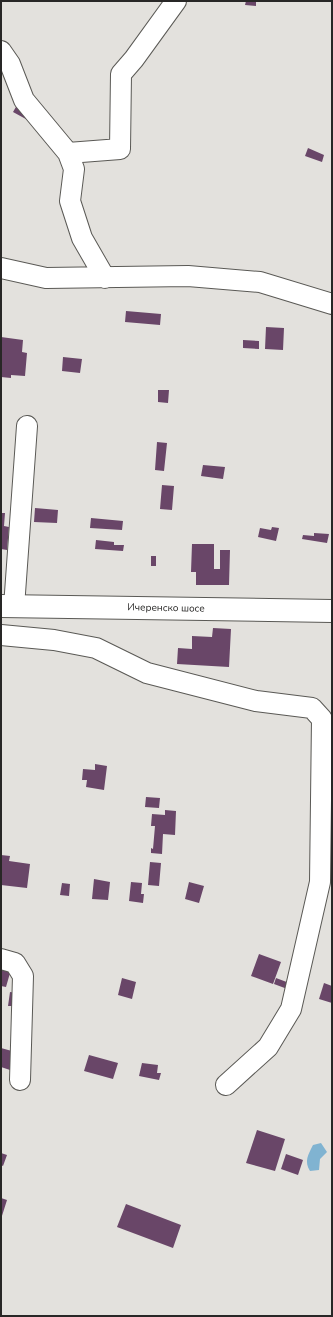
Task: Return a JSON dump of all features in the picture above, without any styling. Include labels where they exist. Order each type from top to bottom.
[{"type":"street","points":[[68,153],[120,149],[121,74],[134,59],[176,1]]},
{"type":"street","points":[[1,51],[10,64],[24,100],[68,153],[74,170],[70,201],[82,238],[105,278]]},
{"type":"street","points":[[1,268],[46,278],[188,276],[260,282],[332,304]]},
{"type":"street","points":[[8,606],[27,426]]},
{"type":"street","name":"Ичеренско шосе","points":[[8,606],[332,611]]},
{"type":"street","points":[[1,635],[54,640],[96,648],[147,673],[256,702],[312,708],[322,719],[320,882],[291,1009],[268,1047],[226,1086]]},
{"type":"street","points":[[1,959],[15,963],[23,976],[20,1080]]},
{"type":"water","points":[[321,1143],[327,1152],[320,1159],[319,1170],[310,1171],[307,1164],[308,1155],[313,1145]]},
{"type":"building","points":[[246,1],[256,1],[256,6],[245,5]]},
{"type":"building","points":[[20,100],[35,124],[13,112]]},
{"type":"building","points":[[308,148],[324,155],[322,162],[305,156]]},
{"type":"building","points":[[126,311],[161,314],[160,325],[125,322]]},
{"type":"building","points":[[266,327],[284,328],[283,350],[265,349]]},
{"type":"building","points":[[1,337],[23,340],[22,352],[27,353],[25,376],[11,375],[11,378],[1,377]]},
{"type":"building","points":[[243,340],[259,341],[259,349],[243,348]]},
{"type":"building","points":[[63,357],[82,359],[80,373],[62,371]]},
{"type":"building","points":[[158,390],[169,390],[168,403],[158,402]]},
{"type":"building","points":[[157,442],[167,443],[164,471],[155,470]]},
{"type":"building","points":[[203,465],[225,467],[223,479],[201,476]]},
{"type":"building","points":[[162,485],[174,486],[172,510],[160,509]]},
{"type":"building","points":[[35,508],[58,510],[57,523],[34,522]]},
{"type":"building","points":[[1,513],[5,513],[4,526],[9,527],[7,550],[1,549]]},
{"type":"building","points":[[91,518],[123,521],[122,530],[90,528]]},
{"type":"building","points":[[272,527],[279,528],[276,541],[258,537],[260,528],[271,530]]},
{"type":"building","points":[[314,533],[329,534],[327,543],[302,539],[303,535],[314,536]]},
{"type":"building","points":[[96,540],[114,542],[114,545],[124,545],[123,551],[95,549]]},
{"type":"building","points":[[192,544],[214,544],[214,569],[220,569],[220,550],[230,550],[229,585],[196,585],[196,572],[191,572]]},
{"type":"building","points":[[151,556],[156,556],[156,566],[151,566]]},
{"type":"building","points":[[213,628],[231,629],[229,667],[177,664],[178,648],[192,649],[192,636],[212,637]]},
{"type":"building","points":[[95,764],[107,766],[104,790],[86,787],[87,780],[82,780],[83,769],[95,770]]},
{"type":"building","points":[[146,797],[160,798],[159,808],[145,807]]},
{"type":"building","points":[[165,810],[176,811],[175,835],[163,834],[162,854],[151,853],[151,848],[153,849],[155,826],[151,826],[152,814],[165,815]]},
{"type":"building","points":[[1,855],[10,856],[9,861],[30,864],[27,888],[1,885]]},
{"type":"building","points":[[150,862],[161,863],[159,886],[148,885]]},
{"type":"building","points":[[94,879],[110,882],[108,900],[92,899]]},
{"type":"building","points":[[131,882],[142,883],[141,894],[144,894],[143,903],[129,901]]},
{"type":"building","points":[[189,882],[204,886],[199,903],[185,899]]},
{"type":"building","points":[[62,883],[70,884],[69,896],[60,895]]},
{"type":"building","points":[[259,954],[281,962],[273,984],[251,976]]},
{"type":"building","points":[[1,958],[12,966],[6,987],[1,986]]},
{"type":"building","points":[[122,978],[136,982],[132,999],[118,995]]},
{"type":"building","points":[[276,978],[292,984],[290,990],[274,984]]},
{"type":"building","points":[[324,983],[332,986],[332,1003],[319,999]]},
{"type":"building","points":[[10,992],[23,994],[14,1006],[8,1006]]},
{"type":"building","points":[[1,1048],[19,1053],[13,1071],[1,1067]]},
{"type":"building","points":[[89,1055],[118,1063],[113,1079],[84,1071]]},
{"type":"building","points":[[142,1063],[158,1065],[157,1073],[161,1073],[159,1080],[139,1076]]},
{"type":"building","points":[[257,1130],[285,1139],[275,1171],[246,1163]]},
{"type":"building","points":[[1,1153],[7,1155],[3,1166],[1,1165]]},
{"type":"building","points":[[286,1154],[303,1160],[298,1175],[281,1169]]},
{"type":"building","points":[[1,1198],[7,1200],[1,1219]]},
{"type":"building","points":[[126,1204],[181,1225],[173,1248],[117,1227]]}]
